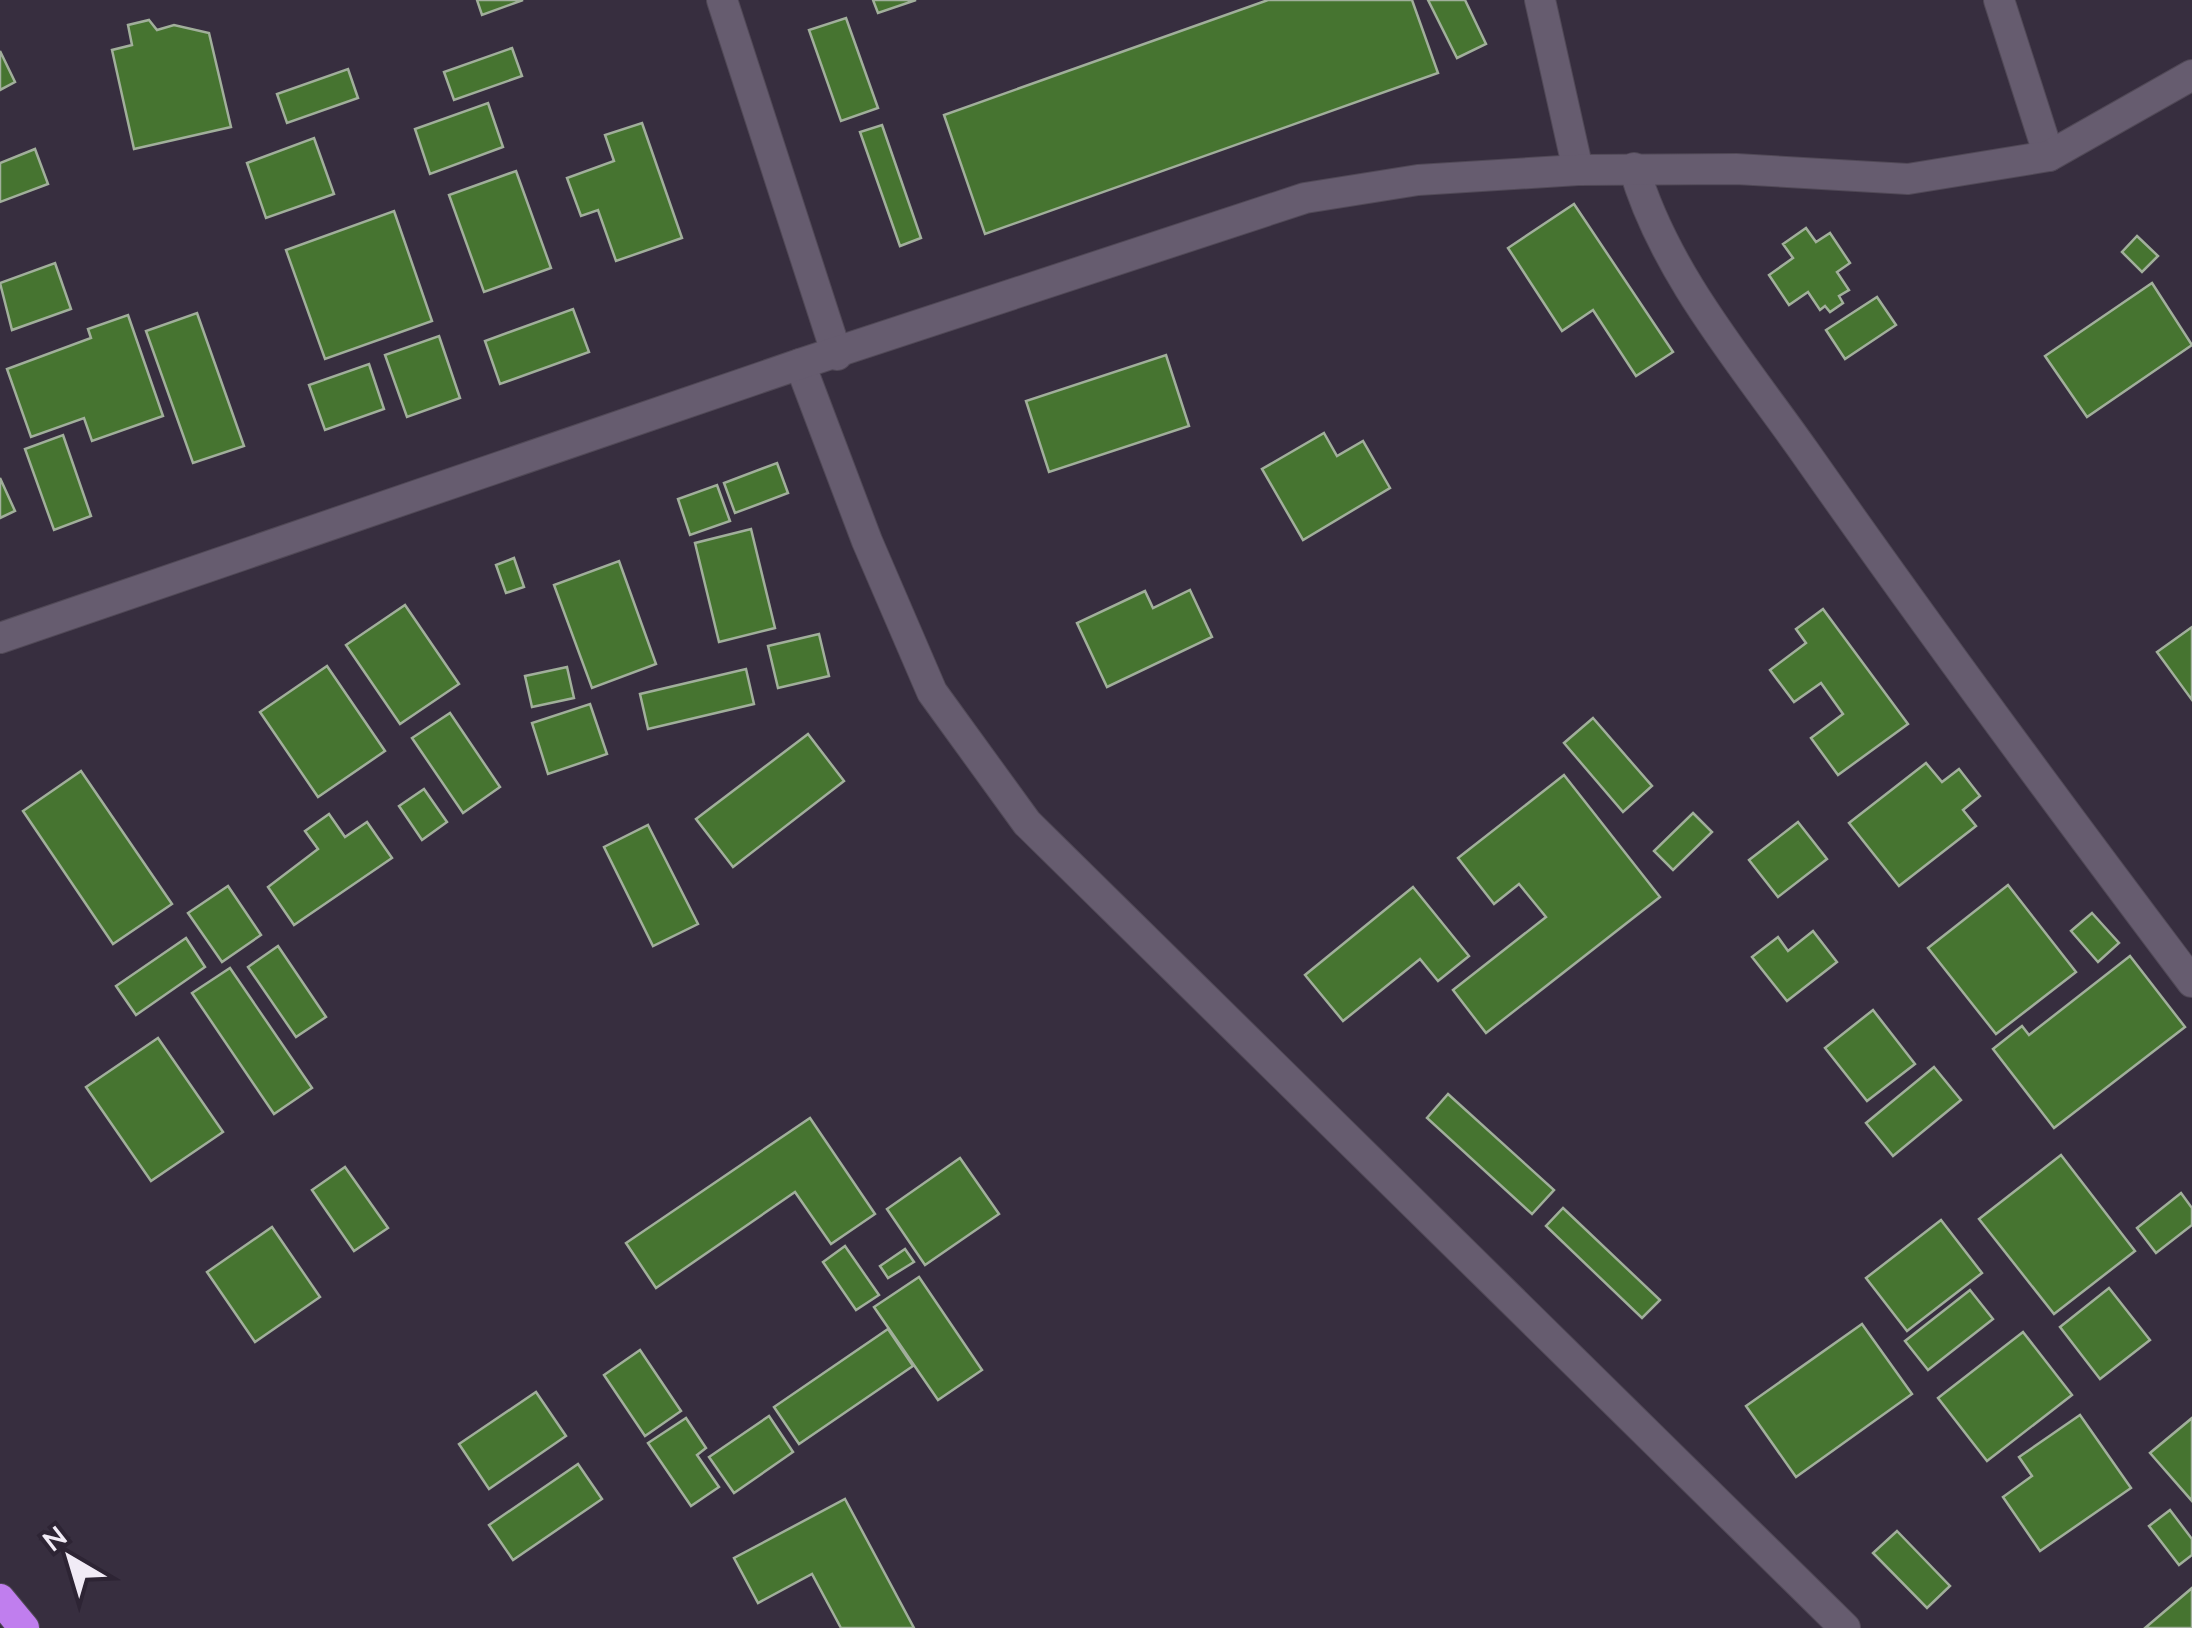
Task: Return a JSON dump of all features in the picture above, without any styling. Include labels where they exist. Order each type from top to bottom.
[{"type":"highway","points":[[0,1599],[24,1628]]},
{"type":"street","points":[[722,0],[838,355]]},
{"type":"street","points":[[1540,0],[1578,170]]},
{"type":"street","points":[[1999,0],[2049,156]]},
{"type":"street","points":[[0,638],[800,364],[838,355],[1305,198],[1418,180],[1634,168],[1908,179],[2049,156],[2192,75]]},
{"type":"street","points":[[1634,168],[1646,210],[1674,260],[1752,376],[1948,658],[2192,982]]},
{"type":"street","points":[[800,364],[867,541],[932,692],[1027,824],[1845,1628]]},
{"type":"building","points":[[477,0],[523,0],[482,15]]},
{"type":"building","points":[[873,0],[916,0],[878,13]]},
{"type":"building","points":[[1268,0],[1412,0],[1438,73],[985,234],[944,115]]},
{"type":"building","points":[[1428,0],[1465,0],[1486,44],[1457,58]]},
{"type":"building","points":[[846,18],[878,108],[841,121],[809,30]]},
{"type":"building","points":[[149,20],[157,30],[174,25],[209,33],[231,127],[134,149],[112,50],[132,45],[128,25]]},
{"type":"building","points":[[512,48],[522,76],[454,100],[444,72]]},
{"type":"building","points":[[0,51],[15,82],[0,90]]},
{"type":"building","points":[[348,69],[358,98],[287,123],[277,94]]},
{"type":"building","points":[[488,103],[503,147],[430,174],[415,129]]},
{"type":"building","points":[[642,123],[682,238],[616,261],[598,210],[581,216],[567,178],[614,161],[605,135]]},
{"type":"building","points":[[882,125],[921,238],[900,246],[860,132]]},
{"type":"building","points":[[314,138],[334,194],[266,218],[247,163]]},
{"type":"building","points":[[35,149],[48,184],[0,202],[0,163]]},
{"type":"building","points":[[516,171],[551,268],[484,292],[449,195]]},
{"type":"building","points":[[1574,204],[1673,352],[1636,376],[1593,310],[1562,331],[1508,248]]},
{"type":"building","points":[[394,211],[432,321],[325,359],[286,250]]},
{"type":"building","points":[[1806,228],[1816,242],[1830,233],[1850,263],[1837,272],[1849,290],[1839,296],[1843,303],[1830,312],[1825,306],[1820,310],[1808,292],[1789,305],[1769,275],[1793,258],[1783,244]]},
{"type":"building","points":[[2137,236],[2158,256],[2142,272],[2122,252]]},
{"type":"building","points":[[55,263],[71,309],[12,330],[0,283]]},
{"type":"building","points":[[2152,283],[2192,345],[2087,417],[2045,356]]},
{"type":"building","points":[[1877,297],[1896,325],[1845,359],[1826,330]]},
{"type":"building","points":[[573,309],[589,352],[500,384],[485,341]]},
{"type":"building","points":[[197,313],[244,446],[193,463],[146,331]]},
{"type":"building","points":[[128,315],[163,416],[92,441],[84,418],[31,437],[7,369],[91,338],[88,329]]},
{"type":"building","points":[[439,336],[460,398],[407,417],[385,355]]},
{"type":"building","points":[[1166,355],[1189,426],[1049,472],[1026,401]]},
{"type":"building","points":[[369,364],[384,409],[325,430],[309,385]]},
{"type":"building","points":[[1324,433],[1337,456],[1363,441],[1390,488],[1303,540],[1262,469]]},
{"type":"building","points":[[63,435],[91,516],[54,530],[25,449]]},
{"type":"building","points":[[777,463],[788,493],[735,513],[724,483]]},
{"type":"building","points":[[0,478],[15,511],[0,518]]},
{"type":"building","points":[[717,485],[730,521],[690,535],[678,499]]},
{"type":"building","points":[[751,529],[775,628],[719,642],[695,543]]},
{"type":"building","points":[[514,558],[524,587],[506,593],[496,565]]},
{"type":"building","points":[[619,561],[656,664],[592,688],[554,585]]},
{"type":"building","points":[[1190,590],[1212,637],[1107,687],[1077,623],[1145,591],[1153,608]]},
{"type":"building","points":[[405,605],[459,684],[400,724],[346,645]]},
{"type":"building","points":[[1823,609],[1908,724],[1838,775],[1811,738],[1843,714],[1821,683],[1794,702],[1770,670],[1806,643],[1796,629]]},
{"type":"building","points":[[2192,627],[2192,700],[2157,652]]},
{"type":"building","points":[[819,634],[829,676],[778,688],[768,646]]},
{"type":"building","points":[[327,666],[385,751],[318,797],[260,712]]},
{"type":"building","points":[[567,667],[574,698],[532,707],[525,676]]},
{"type":"building","points":[[746,669],[754,704],[648,729],[640,694]]},
{"type":"building","points":[[590,704],[607,754],[548,774],[532,723]]},
{"type":"building","points":[[450,713],[500,787],[463,813],[412,738]]},
{"type":"building","points":[[1593,718],[1652,786],[1623,812],[1564,743]]},
{"type":"building","points":[[808,734],[844,781],[733,867],[696,819]]},
{"type":"building","points":[[1926,763],[1942,782],[1959,769],[1980,796],[1963,810],[1976,826],[1899,886],[1849,823]]},
{"type":"building","points":[[81,771],[172,904],[113,944],[23,811]]},
{"type":"building","points":[[1564,775],[1660,897],[1486,1033],[1453,990],[1546,917],[1519,884],[1494,904],[1458,858]]},
{"type":"building","points":[[424,789],[447,822],[422,840],[399,806]]},
{"type":"building","points":[[1693,813],[1712,832],[1673,870],[1654,851]]},
{"type":"building","points":[[329,814],[345,837],[367,822],[392,858],[294,925],[268,887],[318,849],[305,831]]},
{"type":"building","points":[[1798,822],[1827,859],[1778,897],[1749,860]]},
{"type":"building","points":[[648,825],[698,924],[653,946],[604,847]]},
{"type":"building","points":[[2008,885],[2076,972],[1996,1034],[1928,948]]},
{"type":"building","points":[[228,886],[261,935],[222,962],[188,913]]},
{"type":"building","points":[[1413,887],[1469,956],[1438,981],[1420,959],[1343,1021],[1305,975]]},
{"type":"building","points":[[2092,913],[2119,943],[2098,962],[2071,931]]},
{"type":"building","points":[[1813,931],[1837,962],[1787,1001],[1752,957],[1778,937],[1788,951]]},
{"type":"building","points":[[186,938],[205,967],[136,1015],[116,986]]},
{"type":"building","points":[[278,946],[326,1017],[296,1037],[248,967]]},
{"type":"building","points":[[2130,956],[2185,1027],[2054,1128],[1993,1049],[2022,1026],[2029,1035]]},
{"type":"building","points":[[230,968],[312,1088],[274,1114],[192,993]]},
{"type":"building","points":[[1873,1010],[1915,1064],[1867,1101],[1825,1048]]},
{"type":"building","points":[[158,1038],[223,1132],[151,1181],[86,1087]]},
{"type":"building","points":[[1934,1067],[1961,1100],[1893,1156],[1866,1123]]},
{"type":"building","points":[[1448,1094],[1554,1190],[1532,1214],[1427,1118]]},
{"type":"building","points":[[810,1118],[875,1214],[831,1244],[795,1192],[656,1288],[626,1243]]},
{"type":"building","points":[[2061,1155],[2135,1251],[2054,1314],[1979,1219]]},
{"type":"building","points":[[960,1158],[999,1214],[925,1265],[887,1209]]},
{"type":"building","points":[[345,1167],[388,1228],[354,1251],[312,1190]]},
{"type":"building","points":[[2181,1193],[2192,1208],[2192,1225],[2156,1253],[2137,1228]]},
{"type":"building","points":[[1563,1208],[1660,1300],[1642,1318],[1546,1226]]},
{"type":"building","points":[[1941,1220],[1982,1273],[1907,1331],[1866,1278]]},
{"type":"building","points":[[272,1227],[320,1297],[255,1342],[207,1272]]},
{"type":"building","points":[[845,1246],[879,1295],[856,1310],[823,1262]]},
{"type":"building","points":[[905,1249],[914,1262],[888,1278],[880,1266]]},
{"type":"building","points":[[919,1277],[982,1370],[938,1400],[874,1307]]},
{"type":"building","points":[[2109,1288],[2150,1340],[2100,1379],[2060,1327]]},
{"type":"building","points":[[1970,1290],[1993,1319],[1928,1370],[1905,1341]]},
{"type":"building","points":[[1862,1324],[1912,1394],[1796,1477],[1746,1406]]},
{"type":"building","points":[[888,1329],[913,1366],[799,1444],[774,1407]]},
{"type":"building","points":[[2023,1332],[2072,1395],[1987,1461],[1938,1398]]},
{"type":"building","points":[[640,1350],[681,1411],[645,1436],[604,1375]]},
{"type":"building","points":[[536,1392],[566,1436],[489,1489],[459,1444]]},
{"type":"building","points":[[2080,1415],[2131,1488],[2040,1551],[2003,1497],[2032,1476],[2019,1457]]},
{"type":"building","points":[[769,1416],[793,1452],[734,1493],[709,1457]]},
{"type":"building","points":[[686,1418],[706,1448],[697,1455],[719,1487],[691,1506],[648,1443]]},
{"type":"building","points":[[2192,1418],[2192,1501],[2150,1453]]},
{"type":"building","points":[[578,1464],[602,1499],[513,1560],[489,1525]]},
{"type":"building","points":[[845,1499],[914,1628],[841,1628],[812,1574],[758,1603],[734,1558]]},
{"type":"building","points":[[2170,1510],[2192,1539],[2192,1555],[2179,1565],[2149,1526]]},
{"type":"building","points":[[1897,1531],[1950,1586],[1927,1608],[1873,1553]]},
{"type":"building","points":[[2192,1588],[2192,1628],[2145,1628]]}]
